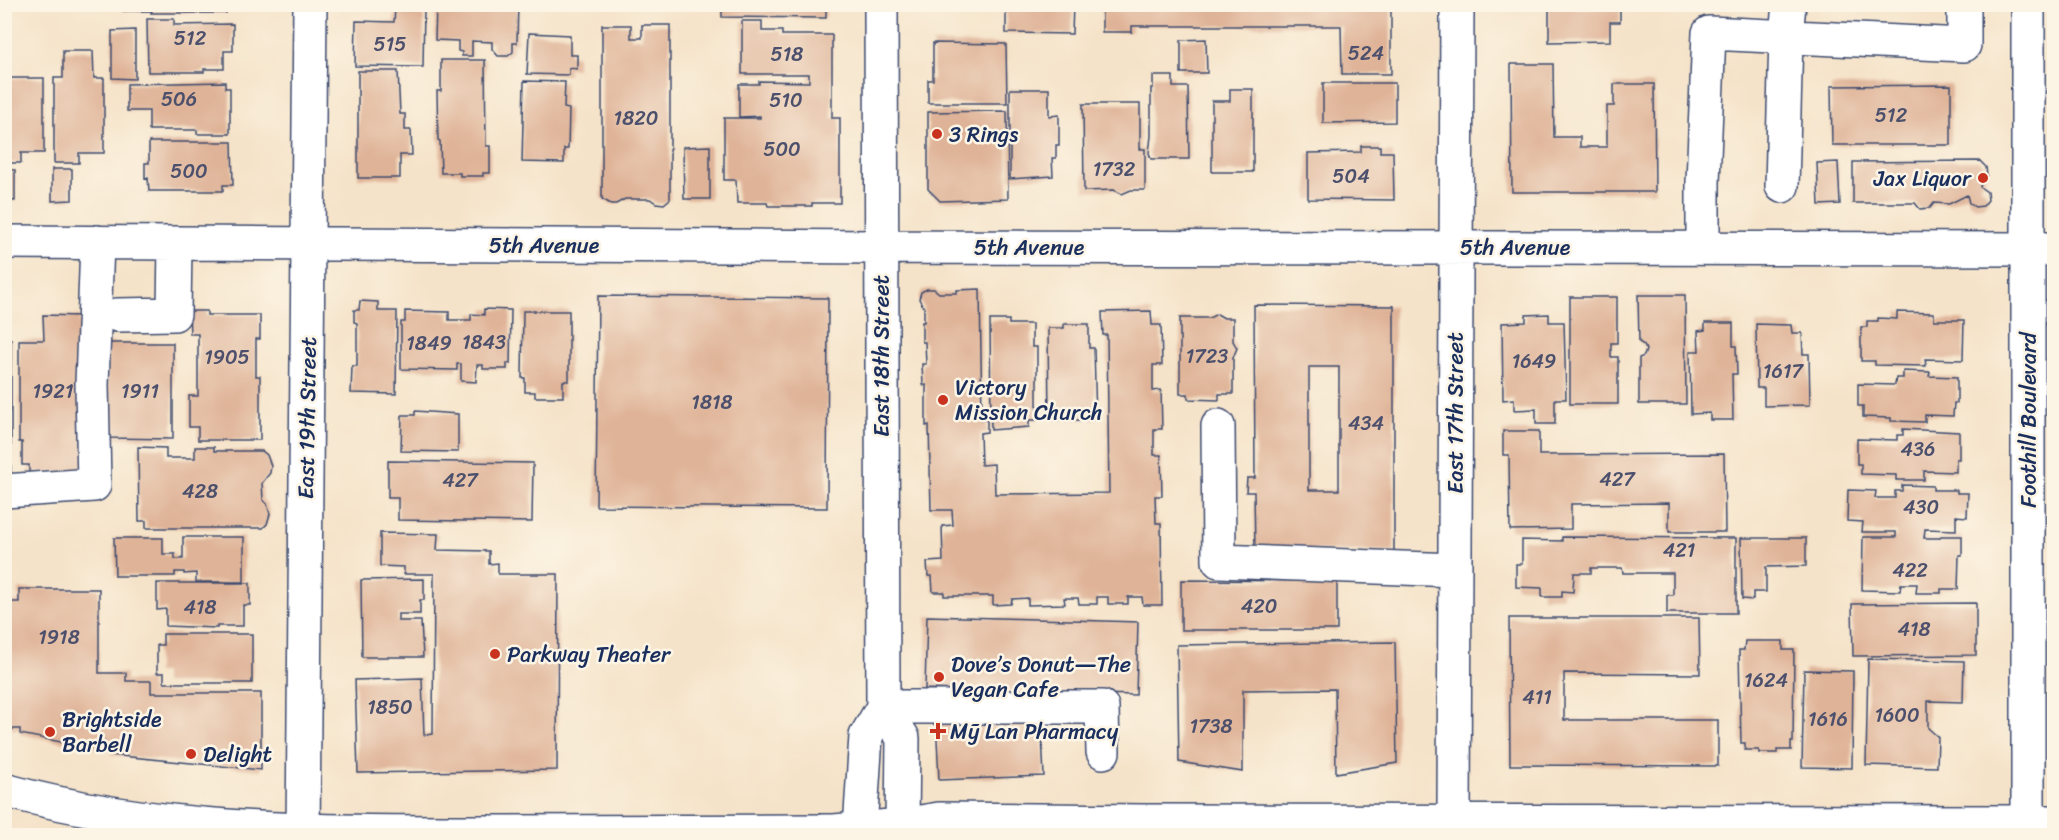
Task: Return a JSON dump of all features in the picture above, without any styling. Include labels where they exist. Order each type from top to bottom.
[{"type":"street","name":"East 19th Street","points":[[303,834],[310,4]]},
{"type":"street","name":"East 18th Street","points":[[881,4],[883,707]]},
{"type":"street","name":"East 17th Street","points":[[1454,822],[1457,4]]},
{"type":"street","points":[[1703,248],[1703,182],[1709,33],[1787,20],[1964,45],[1964,4]]},
{"type":"street","name":"Foothill Boulevard","points":[[2028,4],[2041,249],[2037,826]]},
{"type":"street","points":[[1782,186],[1787,20]]},
{"type":"street","name":"5th Avenue","points":[[4,242],[880,247],[2041,249]]},
{"type":"street","points":[[4,491],[94,485],[92,385],[97,242]]},
{"type":"street","points":[[117,315],[174,314],[175,243]]},
{"type":"street","points":[[1218,426],[1219,561],[1455,570]]},
{"type":"street","points":[[883,707],[1102,707],[1102,752]]},
{"type":"street","points":[[883,707],[903,738],[903,830]]},
{"type":"street","points":[[861,832],[866,736],[883,707]]},
{"type":"street","points":[[4,790],[57,802],[220,830],[303,834],[861,832],[903,830],[939,819],[1343,829],[1454,822],[1632,829],[2037,826]]},
{"type":"building","points":[[123,4],[234,4],[234,9],[226,9],[226,13],[151,13],[152,11],[123,11]]},
{"type":"building","points":[[518,4],[517,43],[513,43],[513,52],[508,56],[498,56],[492,49],[492,42],[472,41],[472,56],[462,56],[462,52],[458,51],[458,41],[435,40],[436,5]]},
{"type":"building","points":[[722,4],[826,4],[826,18],[722,17]]},
{"type":"building","points":[[1006,4],[1073,4],[1072,34],[1006,33]]},
{"type":"building","points":[[1102,4],[1391,4],[1391,74],[1342,74],[1341,26],[1132,26],[1132,32],[1102,32]]},
{"type":"building","points":[[1549,4],[1574,4],[1574,8],[1620,8],[1620,22],[1610,22],[1610,41],[1549,42]]},
{"type":"building","points":[[395,9],[424,9],[423,67],[355,66],[356,21],[394,22]]},
{"type":"building","points":[[147,19],[174,19],[174,25],[233,24],[233,51],[224,51],[224,69],[204,69],[204,72],[148,72]]},
{"type":"building","points":[[742,21],[762,21],[762,31],[782,31],[782,35],[832,35],[832,118],[840,118],[840,203],[812,203],[812,206],[768,206],[767,203],[737,203],[736,180],[724,180],[724,118],[760,118],[760,116],[739,117],[739,84],[759,84],[759,81],[809,82],[809,74],[742,74]]},
{"type":"building","points":[[602,25],[631,25],[631,38],[642,38],[642,25],[670,25],[670,199],[664,204],[650,199],[625,199],[611,204],[602,199]]},
{"type":"building","points":[[135,30],[135,79],[112,78],[112,31]]},
{"type":"building","points":[[529,33],[570,35],[570,55],[577,55],[577,69],[569,68],[569,75],[527,74]]},
{"type":"building","points":[[1206,39],[1207,73],[1181,73],[1181,40]]},
{"type":"building","points":[[933,43],[1006,44],[1007,103],[928,103],[928,80],[933,80]]},
{"type":"building","points":[[63,51],[93,51],[94,78],[104,78],[104,153],[79,153],[79,163],[54,163],[54,78],[63,78]]},
{"type":"building","points":[[441,60],[485,60],[486,146],[490,146],[490,173],[483,173],[483,176],[441,173],[437,91],[441,91]]},
{"type":"building","points":[[1511,64],[1553,64],[1554,137],[1580,137],[1580,147],[1607,147],[1607,106],[1614,106],[1614,84],[1654,84],[1655,192],[1512,192]]},
{"type":"building","points":[[358,71],[398,71],[400,114],[405,114],[405,130],[411,130],[412,155],[400,155],[400,178],[358,178]]},
{"type":"building","points":[[1153,76],[1173,76],[1173,87],[1188,87],[1189,159],[1151,159],[1149,153]]},
{"type":"building","points":[[5,78],[44,78],[44,153],[21,153],[21,163],[5,163]]},
{"type":"building","points":[[524,81],[565,82],[564,108],[569,109],[568,149],[564,149],[564,163],[522,162]]},
{"type":"building","points":[[225,82],[225,88],[230,88],[230,134],[197,134],[197,130],[149,130],[149,111],[127,111],[127,84]]},
{"type":"building","points":[[1323,83],[1395,83],[1395,122],[1323,123]]},
{"type":"building","points":[[1951,85],[1951,145],[1832,145],[1831,86]]},
{"type":"building","points":[[1010,89],[1049,89],[1049,116],[1059,115],[1059,145],[1056,145],[1056,158],[1052,158],[1053,176],[1010,179]]},
{"type":"building","points":[[1230,89],[1253,89],[1253,172],[1212,172],[1212,101],[1230,101]]},
{"type":"building","points":[[1083,104],[1140,104],[1140,149],[1145,149],[1145,190],[1131,190],[1122,194],[1114,190],[1084,191]]},
{"type":"building","points":[[1007,111],[1008,199],[940,201],[928,189],[928,112]]},
{"type":"building","points":[[149,142],[232,142],[233,185],[223,185],[223,191],[149,191],[148,178],[145,179],[145,163],[149,163]]},
{"type":"building","points":[[710,146],[710,199],[684,199],[683,147]]},
{"type":"building","points":[[1361,146],[1380,146],[1380,152],[1393,152],[1394,200],[1308,199],[1308,153],[1361,152]]},
{"type":"building","points":[[1980,161],[1986,167],[1987,175],[1980,187],[1987,192],[1988,200],[1983,206],[1975,207],[1969,203],[1967,195],[1949,204],[1934,203],[1930,208],[1920,209],[1915,203],[1853,203],[1853,162]]},
{"type":"building","points":[[1838,162],[1840,204],[1819,205],[1817,163]]},
{"type":"building","points":[[52,169],[72,169],[72,200],[52,201]]},
{"type":"building","points":[[4,170],[15,170],[15,201],[4,200]]},
{"type":"building","points":[[934,289],[939,293],[957,293],[957,290],[980,289],[982,420],[987,420],[987,432],[980,433],[981,465],[994,464],[995,494],[1109,493],[1107,335],[1103,335],[1102,312],[1151,311],[1152,325],[1161,325],[1162,365],[1153,365],[1153,391],[1161,390],[1162,429],[1154,429],[1154,455],[1161,455],[1162,496],[1155,496],[1156,523],[1161,523],[1162,605],[1143,605],[1142,597],[1128,597],[1128,604],[1108,604],[1108,597],[1097,597],[1097,604],[1079,604],[1078,598],[1064,598],[1065,604],[1028,605],[1028,598],[1012,599],[1011,604],[993,605],[993,596],[944,596],[944,592],[933,592],[932,576],[928,576],[927,562],[943,561],[942,526],[953,525],[952,510],[931,510],[929,425],[926,426],[926,385],[923,385],[922,364],[926,364],[925,342],[922,342],[924,308],[919,299],[921,292]]},
{"type":"building","points":[[1638,295],[1685,295],[1686,404],[1639,404],[1639,358],[1644,356],[1646,350],[1639,342]]},
{"type":"building","points":[[598,296],[828,298],[827,508],[596,506]]},
{"type":"building","points":[[1570,297],[1617,297],[1617,343],[1611,343],[1611,357],[1618,357],[1618,404],[1570,404]]},
{"type":"building","points":[[360,301],[378,302],[378,311],[397,311],[396,394],[351,393],[352,366],[357,366],[357,323],[354,322],[354,310],[359,310]]},
{"type":"building","points":[[1254,305],[1394,306],[1394,551],[1255,550],[1254,492],[1246,492],[1247,478],[1255,478]],"holes":[[[1309,367],[1339,367],[1339,490],[1309,490]]]},
{"type":"building","points":[[484,309],[511,310],[510,364],[507,363],[507,369],[483,369],[483,365],[477,365],[476,382],[461,381],[461,364],[457,364],[457,370],[401,369],[401,322],[405,322],[405,311],[449,312],[449,320],[471,320],[471,314],[484,315]]},
{"type":"building","points":[[189,311],[207,311],[207,315],[260,315],[260,339],[256,339],[256,376],[260,376],[260,440],[198,440],[198,427],[189,427],[189,396],[198,396],[198,334],[190,334]]},
{"type":"building","points":[[523,311],[569,311],[569,381],[563,381],[563,397],[535,397],[535,392],[525,392],[525,378],[522,378]]},
{"type":"building","points":[[1897,312],[1934,313],[1934,320],[1964,320],[1963,360],[1925,359],[1926,366],[1875,365],[1875,361],[1861,361],[1861,327],[1867,327],[1867,321],[1878,321],[1878,318],[1897,319]]},
{"type":"building","points":[[1217,314],[1224,318],[1233,318],[1233,341],[1237,348],[1233,358],[1233,394],[1219,394],[1219,400],[1188,399],[1188,394],[1180,394],[1180,318],[1209,318]]},
{"type":"building","points":[[1549,314],[1549,322],[1564,322],[1566,399],[1555,399],[1555,424],[1536,424],[1536,409],[1514,410],[1514,399],[1503,400],[1502,323],[1526,322],[1526,315]]},
{"type":"building","points":[[43,315],[80,316],[87,472],[29,472],[29,465],[22,465],[22,442],[19,442],[19,340],[44,340]]},
{"type":"building","points":[[990,320],[1009,320],[1009,324],[1032,324],[1032,347],[1037,347],[1037,420],[1029,420],[1029,427],[991,430]]},
{"type":"building","points":[[1705,323],[1733,323],[1737,374],[1732,374],[1733,420],[1710,420],[1710,413],[1691,414],[1690,351],[1699,351],[1698,331],[1705,330]]},
{"type":"building","points":[[1064,324],[1089,324],[1089,348],[1094,348],[1096,420],[1049,420],[1048,328],[1064,328]]},
{"type":"building","points":[[1756,324],[1791,325],[1792,333],[1802,333],[1803,354],[1809,354],[1810,405],[1764,406],[1764,388],[1757,388]]},
{"type":"building","points":[[4,339],[11,339],[11,473],[4,473]]},
{"type":"building","points":[[107,343],[173,343],[173,439],[107,438]]},
{"type":"building","points":[[1903,371],[1930,372],[1929,376],[1957,377],[1957,403],[1954,403],[1953,416],[1925,415],[1925,422],[1863,417],[1863,406],[1858,406],[1858,384],[1895,385],[1896,378],[1903,378]]},
{"type":"building","points":[[415,411],[458,414],[458,452],[401,451],[402,415],[415,415]]},
{"type":"building","points":[[1903,429],[1959,432],[1959,459],[1956,459],[1956,472],[1924,471],[1924,480],[1896,480],[1896,475],[1861,474],[1861,464],[1857,464],[1857,439],[1897,440],[1897,435],[1903,435]]},
{"type":"building","points":[[1503,431],[1539,431],[1539,455],[1724,454],[1725,532],[1669,532],[1669,503],[1571,504],[1571,529],[1510,530],[1509,455],[1503,455]]},
{"type":"building","points":[[138,447],[166,448],[166,458],[195,458],[195,447],[214,447],[214,451],[262,451],[267,455],[271,466],[270,473],[262,483],[263,500],[270,514],[267,524],[263,528],[146,528],[146,521],[139,521]]},
{"type":"building","points":[[388,461],[533,463],[532,522],[398,520],[398,498],[388,498]]},
{"type":"building","points":[[1902,485],[1933,486],[1933,490],[1957,490],[1957,493],[1968,493],[1967,517],[1956,516],[1956,530],[1925,529],[1924,538],[1962,536],[1958,589],[1941,589],[1941,593],[1916,593],[1917,584],[1901,584],[1900,591],[1862,590],[1863,537],[1896,537],[1896,532],[1862,532],[1863,522],[1847,521],[1848,490],[1876,491],[1875,498],[1895,498],[1895,491],[1902,491]]},
{"type":"building","name":"Parkway Theater","points":[[380,533],[438,534],[437,550],[489,551],[489,564],[498,563],[498,574],[558,574],[557,770],[358,773],[355,680],[422,678],[424,735],[433,734],[434,574],[404,574],[404,567],[380,566]]},
{"type":"building","points":[[183,537],[244,537],[244,582],[196,582],[196,573],[184,574],[184,572],[175,572],[175,576],[115,576],[114,538],[163,538],[163,554],[175,554],[175,559],[183,559]]},
{"type":"building","points":[[1562,537],[1736,538],[1736,613],[1667,613],[1667,595],[1673,595],[1673,573],[1623,573],[1622,568],[1591,568],[1591,573],[1574,573],[1573,592],[1562,591],[1562,597],[1542,597],[1542,588],[1516,587],[1516,564],[1522,564],[1522,540],[1562,541]]},
{"type":"building","points":[[1741,538],[1806,538],[1806,566],[1766,567],[1766,592],[1753,592],[1753,600],[1742,599]]},
{"type":"building","points":[[424,579],[424,600],[420,600],[420,614],[398,614],[398,621],[421,621],[423,657],[362,657],[361,580]]},
{"type":"building","points":[[1181,580],[1337,581],[1337,630],[1181,630]]},
{"type":"building","points":[[157,583],[250,583],[250,605],[243,605],[243,626],[217,626],[217,628],[166,626],[166,609],[157,610]]},
{"type":"building","points":[[19,589],[99,589],[99,673],[126,673],[126,681],[151,681],[151,693],[261,693],[261,770],[111,755],[112,751],[106,750],[105,741],[101,741],[102,750],[20,734],[20,729],[4,729],[4,602],[19,602]]},
{"type":"building","points":[[1976,603],[1976,655],[1853,656],[1852,604]]},
{"type":"building","points":[[927,616],[1138,622],[1136,695],[925,689]]},
{"type":"building","points":[[1509,618],[1699,618],[1700,674],[1564,673],[1564,720],[1718,720],[1718,766],[1510,765]]},
{"type":"building","points":[[163,634],[252,634],[252,683],[164,683],[164,673],[157,673],[157,645],[163,645]]},
{"type":"building","points":[[1745,641],[1783,641],[1783,650],[1794,650],[1791,750],[1759,753],[1759,750],[1745,750],[1745,743],[1741,743],[1739,650],[1744,650]]},
{"type":"building","points":[[1395,642],[1397,763],[1336,773],[1335,689],[1243,690],[1243,772],[1179,762],[1177,645]]},
{"type":"building","points":[[1868,659],[1964,661],[1963,702],[1928,701],[1928,728],[1938,737],[1937,767],[1866,765]]},
{"type":"building","points":[[1804,670],[1853,671],[1852,768],[1802,767]]},
{"type":"building","points":[[1041,716],[1044,776],[939,780],[936,719]]},
{"type":"place","name":"3 Rings","points":[[937,134]]},
{"type":"place","name":"Jax Liquor","points":[[1983,178]]},
{"type":"place","name":"Victory Mission Church","points":[[943,400]]},
{"type":"place","name":"Parkway Theater","points":[[495,654]]},
{"type":"place","name":"Dove’s Donut—The Vegan Cafe","points":[[939,677]]},
{"type":"place","name":"Mỹ Lan Pharmacy","points":[[938,731]]},
{"type":"place","name":"Brightside Barbell","points":[[50,732]]},
{"type":"place","name":"Delight","points":[[191,754]]}]
